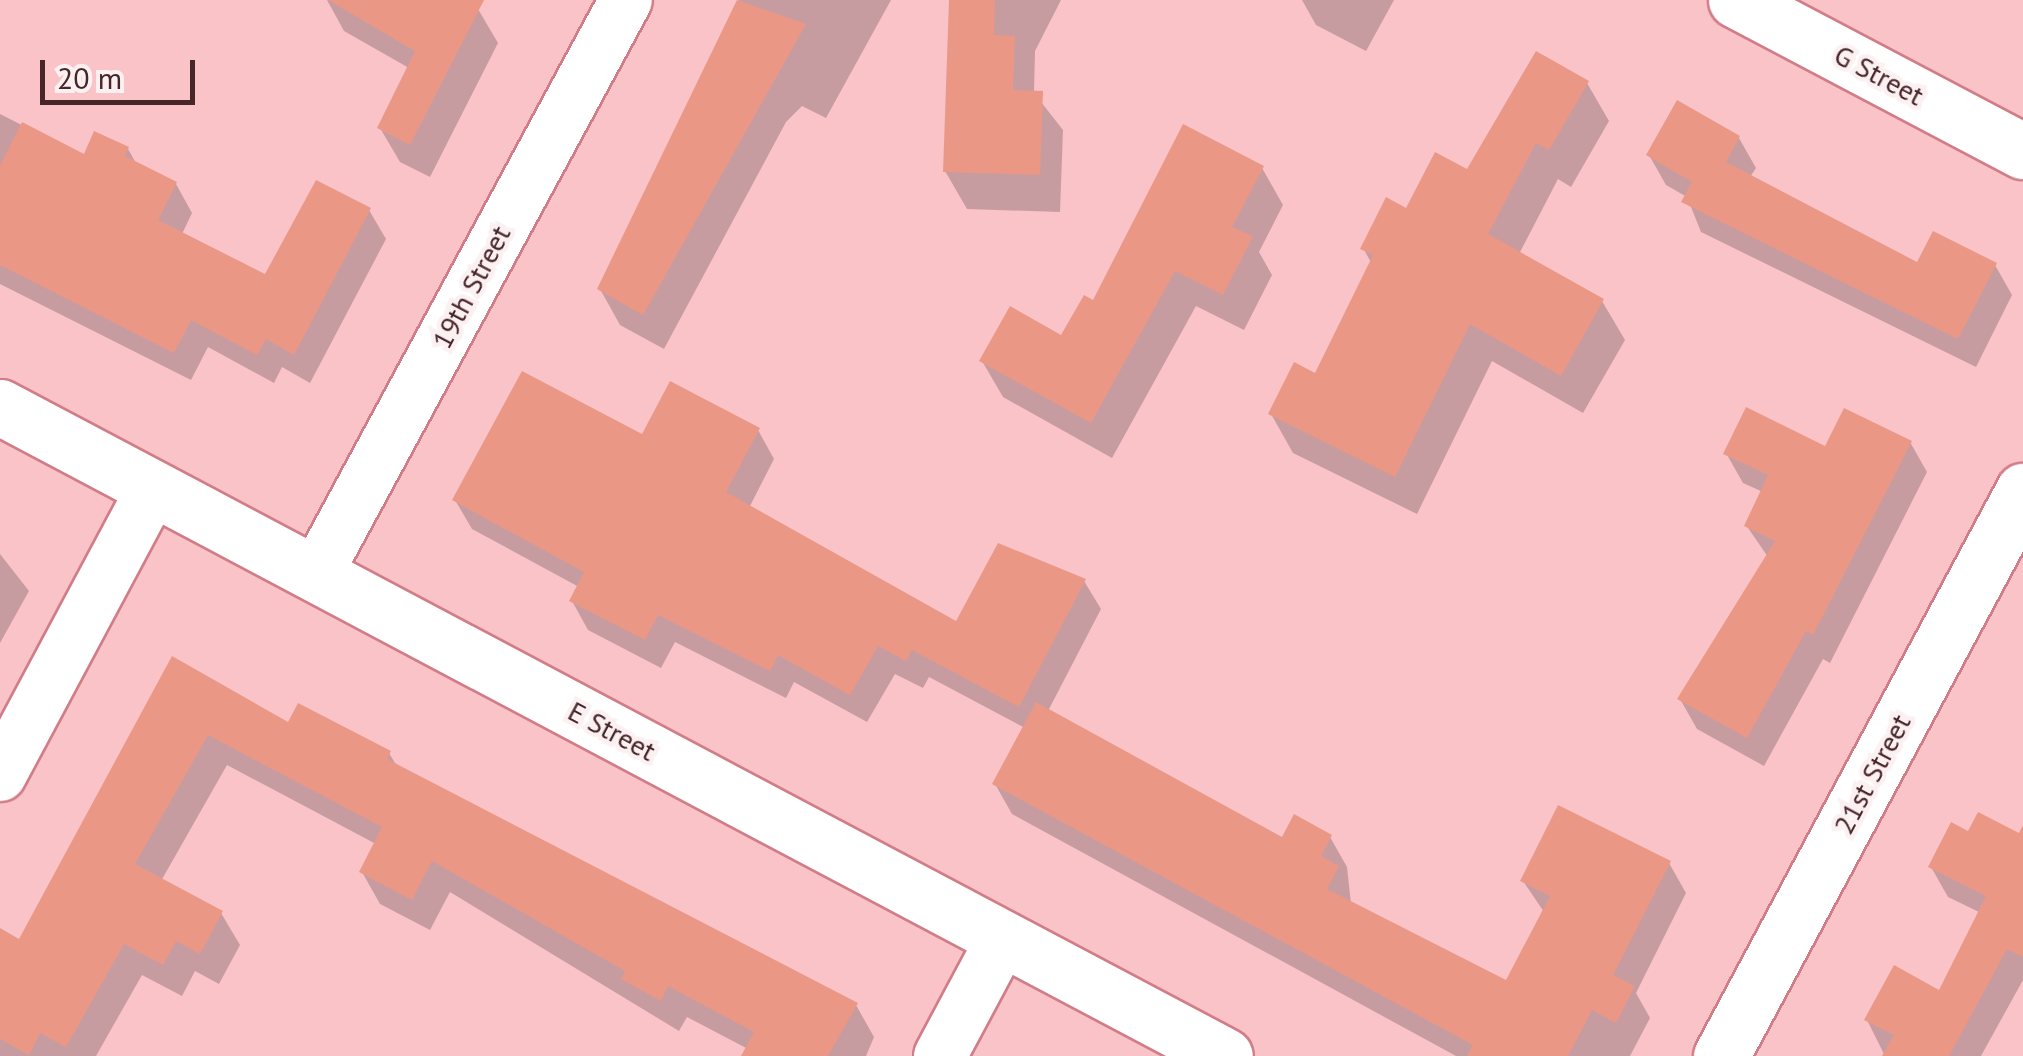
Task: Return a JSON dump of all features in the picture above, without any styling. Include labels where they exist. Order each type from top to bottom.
[{"type":"street","name":"19th Street","points":[[316,574],[626,0]]},
{"type":"street","name":"G Street","points":[[1736,0],[2023,151]]},
{"type":"street","name":"E Street","points":[[0,407],[1225,1056]]},
{"type":"street","points":[[0,775],[153,488]]},
{"type":"street","name":"21st Street","points":[[1721,1056],[2023,491]]},
{"type":"street","points":[[940,1056],[1002,938]]},
{"type":"building","points":[[328,0],[484,0],[410,145],[377,128],[415,51]]},
{"type":"building","points":[[737,0],[806,24],[643,315],[597,289]]},
{"type":"building","points":[[949,0],[995,0],[994,35],[1015,36],[1013,90],[1043,91],[1040,175],[943,172]]},
{"type":"building","points":[[1536,51],[1589,81],[1549,150],[1536,143],[1488,234],[1604,299],[1561,376],[1470,324],[1395,477],[1268,414],[1294,362],[1315,373],[1373,255],[1360,249],[1386,197],[1406,208],[1435,152],[1467,169]]},
{"type":"building","points":[[1677,100],[1740,136],[1726,162],[1917,262],[1933,231],[1997,263],[1958,339],[1681,202],[1692,182],[1646,155]]},
{"type":"building","points":[[22,122],[84,154],[94,131],[129,147],[125,156],[177,182],[158,220],[265,274],[316,180],[371,208],[294,355],[266,339],[257,355],[191,320],[174,353],[0,265],[0,166]]},
{"type":"building","points":[[1183,124],[1264,166],[1232,227],[1253,236],[1223,295],[1175,271],[1091,423],[979,361],[1010,306],[1061,335],[1084,295],[1093,300]]},
{"type":"building","points":[[522,371],[642,434],[670,381],[760,428],[726,492],[956,621],[998,543],[1086,579],[1019,707],[912,650],[906,661],[878,646],[850,695],[778,655],[770,671],[658,615],[645,640],[569,601],[584,572],[452,500]]},
{"type":"building","points":[[1746,407],[1825,446],[1844,408],[1912,441],[1813,635],[1806,631],[1747,738],[1677,699],[1775,541],[1744,526],[1768,475],[1723,454]]},
{"type":"building","points":[[172,656],[288,722],[298,703],[391,751],[387,759],[858,1003],[828,1056],[741,1056],[754,1032],[668,986],[661,1001],[621,979],[625,971],[432,861],[412,900],[359,872],[382,827],[208,735],[135,864],[223,911],[200,954],[176,941],[163,965],[124,944],[66,1047],[40,1033],[29,1055],[0,1039],[0,928],[19,939]]},
{"type":"building","points":[[1036,702],[1282,837],[1294,814],[1332,835],[1321,856],[1339,866],[1327,889],[1506,980],[1550,896],[1520,881],[1558,805],[1671,861],[1613,975],[1635,986],[1616,1023],[1592,1010],[1568,1056],[1467,1056],[1473,1045],[992,784]]},
{"type":"building","points":[[1978,812],[2019,833],[2023,825],[2023,957],[2007,949],[1949,1056],[1882,1056],[1894,1035],[1864,1020],[1894,965],[1939,990],[1986,896],[1928,867],[1951,822],[1968,831]]}]
